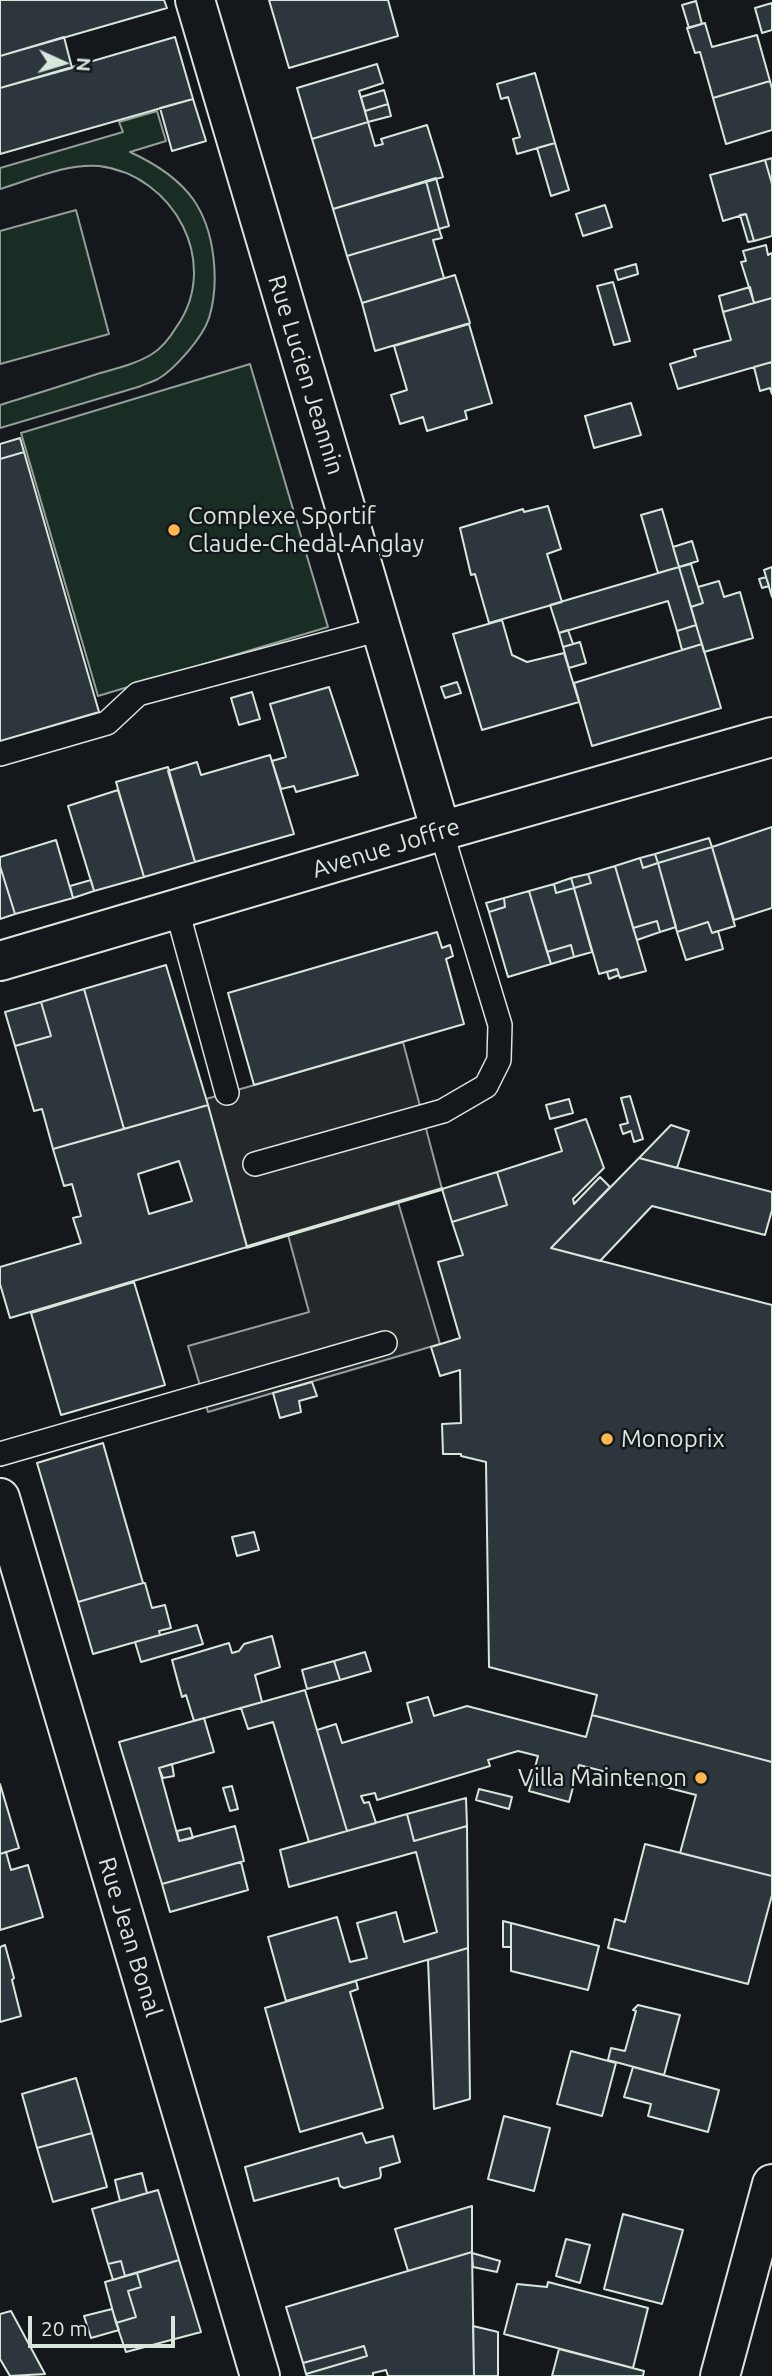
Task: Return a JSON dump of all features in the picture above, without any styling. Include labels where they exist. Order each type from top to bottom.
[{"type":"street","name":"Rue Lucien Jeannin","points":[[195,0],[441,831]]},
{"type":"street","name":"Avenue Joffre","points":[[0,961],[772,737]]},
{"type":"street","name":"Rue Jean Bonal","points":[[0,1497],[260,2376]]},
{"type":"street","points":[[720,2376],[772,2184]]},
{"type":"lane","points":[[0,754],[107,723],[138,694],[381,629]]},
{"type":"lane","points":[[255,1164],[443,1111],[486,1086],[499,1060],[500,1025],[441,831]]},
{"type":"lane","points":[[177,910],[227,1093]]},
{"type":"lane","points":[[0,1454],[385,1343]]},
{"type":"green space","points":[[157,111],[166,141],[130,152],[172,177],[187,191],[200,212],[211,241],[215,273],[212,304],[206,326],[188,352],[158,379],[0,428],[0,405],[125,366],[156,351],[177,326],[189,301],[194,276],[191,250],[183,226],[168,204],[149,186],[126,173],[99,166],[74,167],[0,189],[0,168],[123,132],[119,122]]},
{"type":"green space","points":[[76,210],[109,334],[0,364],[0,231]]},
{"type":"green space","name":"Complexe Sportif Claude-Chedal-Anglay","points":[[250,364],[328,627],[98,696],[21,433]]},
{"type":"shaded area","points":[[403,1042],[442,1189],[398,1202],[440,1344],[208,1412],[188,1346],[309,1312],[288,1235],[247,1247],[206,1099]]},
{"type":"building","points":[[0,0],[164,0],[167,8],[0,56]]},
{"type":"building","points":[[269,0],[388,0],[398,36],[289,68]]},
{"type":"building","points":[[696,1],[702,24],[689,28],[682,5]]},
{"type":"building","points":[[772,3],[772,30],[762,33],[755,8]]},
{"type":"building","points":[[705,23],[712,47],[757,35],[770,81],[713,98],[700,52],[695,53],[687,28]]},
{"type":"building","points":[[64,37],[72,68],[0,88],[0,56]]},
{"type":"building","points":[[175,37],[193,99],[0,154],[0,88]]},
{"type":"building","points":[[377,64],[383,83],[359,91],[368,122],[312,139],[297,88]]},
{"type":"building","points":[[535,73],[555,143],[517,154],[513,139],[520,137],[508,97],[501,99],[497,84]]},
{"type":"building","points":[[770,81],[772,130],[726,144],[713,98]]},
{"type":"building","points":[[384,90],[388,104],[365,111],[361,97]]},
{"type":"building","points":[[193,99],[206,141],[172,151],[160,108]]},
{"type":"building","points":[[388,104],[391,116],[368,122],[365,111]]},
{"type":"building","points":[[368,122],[375,146],[383,144],[381,139],[427,125],[443,177],[333,209],[312,139]]},
{"type":"building","points":[[555,143],[569,190],[551,196],[537,148]]},
{"type":"building","points":[[772,158],[772,184],[765,160]]},
{"type":"building","points":[[765,160],[772,184],[772,236],[754,241],[746,214],[723,221],[710,175]]},
{"type":"building","points":[[436,178],[449,226],[439,229],[426,181]]},
{"type":"building","points":[[426,181],[439,229],[347,256],[333,209]]},
{"type":"building","points":[[605,205],[612,227],[583,236],[576,214]]},
{"type":"building","points":[[746,214],[754,241],[748,242],[740,215]]},
{"type":"building","points":[[439,229],[442,238],[433,240],[444,278],[362,303],[347,256]]},
{"type":"building","points":[[766,245],[768,255],[772,253],[772,298],[754,303],[741,262],[746,261],[743,251]]},
{"type":"building","points":[[636,264],[638,274],[618,280],[615,270]]},
{"type":"building","points":[[455,275],[470,323],[375,351],[362,303]]},
{"type":"building","points":[[613,282],[630,341],[614,345],[597,286]]},
{"type":"building","points":[[750,287],[754,303],[723,312],[719,296]]},
{"type":"building","points":[[772,298],[772,362],[678,389],[670,364],[696,356],[694,350],[731,340],[723,312]]},
{"type":"building","points":[[469,324],[492,403],[465,411],[467,419],[427,431],[423,417],[400,424],[391,395],[407,390],[394,346]]},
{"type":"building","points":[[772,362],[772,394],[770,388],[760,391],[754,367]]},
{"type":"building","points":[[631,403],[641,435],[594,448],[585,416]]},
{"type":"building","points":[[20,438],[24,452],[0,459],[0,444]]},
{"type":"building","points":[[24,452],[99,712],[0,741],[0,459]]},
{"type":"building","points":[[548,506],[561,549],[547,554],[562,602],[489,623],[475,574],[471,575],[460,528],[523,509],[524,512]]},
{"type":"building","points":[[662,509],[679,567],[658,573],[641,515]]},
{"type":"building","points":[[692,541],[698,561],[679,567],[673,547]]},
{"type":"building","points":[[691,564],[703,603],[691,607],[679,567]]},
{"type":"building","points":[[679,567],[696,625],[677,631],[668,601],[559,633],[550,605]]},
{"type":"building","points":[[772,567],[772,597],[764,570]]},
{"type":"building","points":[[766,577],[769,586],[762,588],[759,579]]},
{"type":"building","points":[[719,581],[724,597],[740,592],[753,638],[704,652],[691,607],[703,603],[698,587]]},
{"type":"building","points":[[502,620],[512,655],[527,662],[564,653],[579,702],[482,730],[453,634]]},
{"type":"building","points":[[696,625],[702,644],[682,650],[677,631]]},
{"type":"building","points":[[568,630],[573,644],[563,647],[559,633]]},
{"type":"building","points":[[580,642],[586,663],[569,668],[563,647]]},
{"type":"building","points":[[702,644],[721,708],[592,746],[574,683]]},
{"type":"building","points":[[457,682],[461,693],[445,698],[441,687]]},
{"type":"building","points":[[329,687],[358,775],[296,792],[294,786],[281,789],[272,761],[286,757],[270,704]]},
{"type":"building","points":[[252,692],[260,719],[239,725],[231,698]]},
{"type":"building","points":[[270,755],[294,834],[195,862],[168,771],[197,762],[201,775]]},
{"type":"building","points":[[168,767],[195,862],[144,877],[116,782]]},
{"type":"building","points":[[118,790],[144,877],[94,891],[68,806]]},
{"type":"building","points":[[772,827],[772,908],[734,920],[712,847]]},
{"type":"building","points":[[709,838],[712,847],[658,863],[655,854]]},
{"type":"building","points":[[56,840],[73,898],[15,914],[0,866],[0,857]]},
{"type":"building","points":[[712,847],[735,926],[712,933],[708,922],[677,932],[658,863]]},
{"type":"building","points":[[655,854],[658,863],[643,868],[640,858]]},
{"type":"building","points":[[640,858],[643,868],[658,863],[676,927],[660,932],[657,921],[633,928],[615,866]]},
{"type":"building","points":[[0,866],[15,914],[0,919]]},
{"type":"building","points":[[615,866],[646,971],[620,978],[617,969],[599,974],[574,888],[591,883],[588,874]]},
{"type":"building","points":[[588,874],[591,883],[574,888],[571,878]]},
{"type":"building","points":[[571,878],[574,888],[556,893],[554,884]]},
{"type":"building","points":[[91,880],[94,891],[73,898],[70,886]]},
{"type":"building","points":[[554,884],[556,893],[574,888],[592,952],[574,957],[571,945],[547,952],[529,891]]},
{"type":"building","points":[[529,891],[551,964],[508,977],[489,912],[505,907],[504,898]]},
{"type":"building","points":[[504,898],[505,907],[489,912],[486,903]]},
{"type":"building","points":[[657,921],[660,932],[637,940],[633,928]]},
{"type":"building","points":[[708,922],[712,933],[718,931],[723,949],[686,960],[677,932]]},
{"type":"building","points":[[437,932],[442,948],[450,945],[453,956],[446,959],[464,1024],[254,1085],[228,993]]},
{"type":"building","points":[[571,945],[574,957],[551,964],[547,952]]},
{"type":"building","points":[[166,965],[208,1105],[124,1129],[84,989]]},
{"type":"building","points":[[617,969],[619,975],[609,979],[607,972]]},
{"type":"building","points":[[84,989],[124,1129],[53,1149],[42,1109],[34,1111],[15,1046],[51,1036],[41,1002]]},
{"type":"building","points":[[41,1002],[51,1036],[15,1046],[5,1012]]},
{"type":"building","points":[[630,1096],[643,1139],[634,1142],[631,1131],[623,1134],[620,1125],[628,1123],[621,1098]]},
{"type":"building","points":[[569,1099],[573,1113],[550,1119],[546,1105]]},
{"type":"building","points":[[208,1105],[247,1247],[10,1318],[0,1284],[0,1267],[81,1243],[73,1218],[81,1216],[72,1184],[64,1186],[53,1149]],"holes":[[[179,1161],[192,1201],[149,1214],[138,1174]]]},
{"type":"building","name":"Monoprix","points":[[586,1119],[604,1168],[573,1199],[574,1204],[600,1177],[610,1187],[551,1248],[772,1305],[772,1762],[592,1715],[597,1695],[489,1667],[486,1462],[461,1454],[443,1454],[442,1424],[461,1423],[460,1370],[440,1376],[431,1347],[460,1338],[438,1262],[463,1255],[452,1222],[507,1205],[497,1172],[562,1151],[555,1129]]},
{"type":"building","points":[[671,1125],[689,1131],[677,1168],[639,1158]]},
{"type":"building","points":[[639,1158],[772,1192],[772,1210],[765,1235],[652,1206],[600,1261],[551,1248]]},
{"type":"building","points":[[497,1172],[507,1205],[452,1222],[442,1189]]},
{"type":"building","points":[[134,1282],[165,1385],[61,1415],[31,1313]]},
{"type":"building","points":[[312,1382],[317,1396],[299,1401],[301,1412],[280,1418],[273,1393]]},
{"type":"building","points":[[103,1443],[143,1583],[78,1602],[37,1463]]},
{"type":"building","points":[[254,1532],[259,1550],[237,1556],[232,1537]]},
{"type":"building","points":[[143,1583],[152,1608],[165,1605],[171,1628],[159,1631],[160,1635],[93,1654],[78,1602]]},
{"type":"building","points":[[197,1625],[203,1644],[141,1662],[135,1642]]},
{"type":"building","points":[[272,1636],[280,1667],[255,1675],[262,1702],[194,1721],[186,1695],[182,1697],[172,1660],[229,1643],[232,1653],[239,1651],[244,1644]]},
{"type":"building","points":[[365,1652],[371,1671],[340,1680],[334,1661]]},
{"type":"building","points":[[334,1661],[340,1680],[307,1689],[302,1670]]},
{"type":"building","points":[[305,1690],[347,1831],[309,1842],[273,1722],[248,1729],[241,1708]]},
{"type":"building","name":"Villa Maintenon","points":[[428,1697],[434,1716],[467,1706],[586,1737],[592,1715],[772,1762],[772,1876],[680,1853],[696,1795],[579,1765],[569,1802],[529,1791],[538,1756],[518,1751],[488,1760],[490,1766],[377,1800],[375,1793],[361,1796],[364,1803],[369,1802],[376,1823],[347,1831],[317,1730],[336,1724],[342,1743],[412,1722],[407,1703]]},
{"type":"building","points":[[204,1718],[214,1752],[159,1768],[179,1841],[235,1826],[244,1861],[162,1884],[119,1742]]},
{"type":"building","points":[[172,1764],[174,1776],[163,1778],[159,1768]]},
{"type":"building","points":[[0,1784],[19,1848],[0,1854]]},
{"type":"building","points":[[232,1786],[238,1809],[230,1811],[223,1788]]},
{"type":"building","points":[[479,1789],[512,1797],[509,1809],[476,1800]]},
{"type":"building","points":[[466,1798],[467,1826],[414,1841],[407,1814]]},
{"type":"building","points":[[407,1814],[414,1841],[467,1826],[468,1948],[286,2001],[268,1937],[337,1917],[350,1962],[367,1958],[357,1923],[396,1912],[404,1942],[437,1932],[416,1852],[289,1887],[280,1850]]},
{"type":"building","points":[[190,1828],[193,1838],[179,1841],[177,1831]]},
{"type":"building","points":[[645,1844],[772,1876],[772,1895],[748,1984],[608,1948],[615,1919],[625,1922]]},
{"type":"building","points":[[6,1852],[11,1870],[28,1865],[43,1917],[0,1930],[0,1854]]},
{"type":"building","points":[[241,1862],[248,1890],[170,1912],[162,1884]]},
{"type":"building","points":[[503,1921],[511,1923],[511,1947],[503,1947]]},
{"type":"building","points":[[511,1923],[599,1946],[588,1990],[511,1971]]},
{"type":"building","points":[[5,1945],[21,2016],[0,2022],[0,1947]]},
{"type":"building","points":[[468,1948],[470,2099],[434,2109],[428,1960]]},
{"type":"building","points":[[356,1981],[358,1989],[350,1992],[383,2108],[300,2132],[265,2008]]},
{"type":"building","points":[[638,2005],[680,2015],[664,2075],[608,2060],[611,2048],[625,2051],[636,2011],[633,2010]]},
{"type":"building","points":[[571,2051],[616,2063],[602,2116],[557,2104]]},
{"type":"building","points":[[633,2067],[719,2090],[708,2132],[648,2116],[651,2104],[624,2097]]},
{"type":"building","points":[[76,2078],[92,2133],[37,2148],[22,2094]]},
{"type":"building","points":[[504,2116],[550,2128],[534,2191],[488,2179]]},
{"type":"building","points":[[92,2133],[107,2187],[53,2202],[37,2148]]},
{"type":"building","points":[[362,2133],[366,2143],[393,2136],[400,2162],[380,2168],[380,2178],[344,2188],[340,2186],[338,2178],[254,2201],[245,2167]]},
{"type":"building","points":[[142,2173],[147,2193],[120,2201],[115,2180]]},
{"type":"building","points":[[158,2190],[179,2260],[125,2276],[121,2261],[108,2264],[92,2209]]},
{"type":"building","points":[[472,2206],[472,2252],[408,2271],[395,2229]]},
{"type":"building","points":[[623,2214],[683,2230],[662,2304],[604,2289]]},
{"type":"building","points":[[566,2239],[590,2245],[580,2283],[556,2276]]},
{"type":"building","points":[[472,2252],[474,2376],[388,2376],[386,2370],[373,2373],[373,2376],[307,2376],[306,2374],[367,2356],[364,2346],[303,2363],[286,2307]]},
{"type":"building","points":[[472,2253],[500,2261],[497,2272],[473,2267]]},
{"type":"building","points":[[179,2260],[201,2332],[126,2352],[116,2323],[136,2317],[128,2291],[141,2287],[137,2273]]},
{"type":"building","points":[[121,2261],[125,2276],[113,2280],[108,2264]]},
{"type":"building","points":[[137,2273],[141,2287],[128,2291],[136,2317],[116,2323],[105,2282]]},
{"type":"building","points":[[548,2282],[648,2308],[633,2368],[504,2334],[517,2284],[547,2287]]},
{"type":"building","points":[[112,2309],[119,2330],[91,2338],[84,2316]]},
{"type":"building","points":[[11,2311],[45,2374],[10,2376],[0,2359],[0,2314]]},
{"type":"building","points":[[473,2326],[498,2332],[498,2376],[474,2376]]},
{"type":"building","points":[[364,2346],[367,2356],[306,2374],[303,2363]]},
{"type":"building","points":[[559,2349],[644,2371],[643,2376],[552,2376]]},
{"type":"wall","points":[[247,1247],[442,1189]]},
{"type":"place","name":"Complexe Sportif Claude-Chedal-Anglay","points":[[174,530]]},
{"type":"place","name":"Monoprix","points":[[607,1439]]},
{"type":"place","name":"Villa Maintenon","points":[[701,1778]]}]
